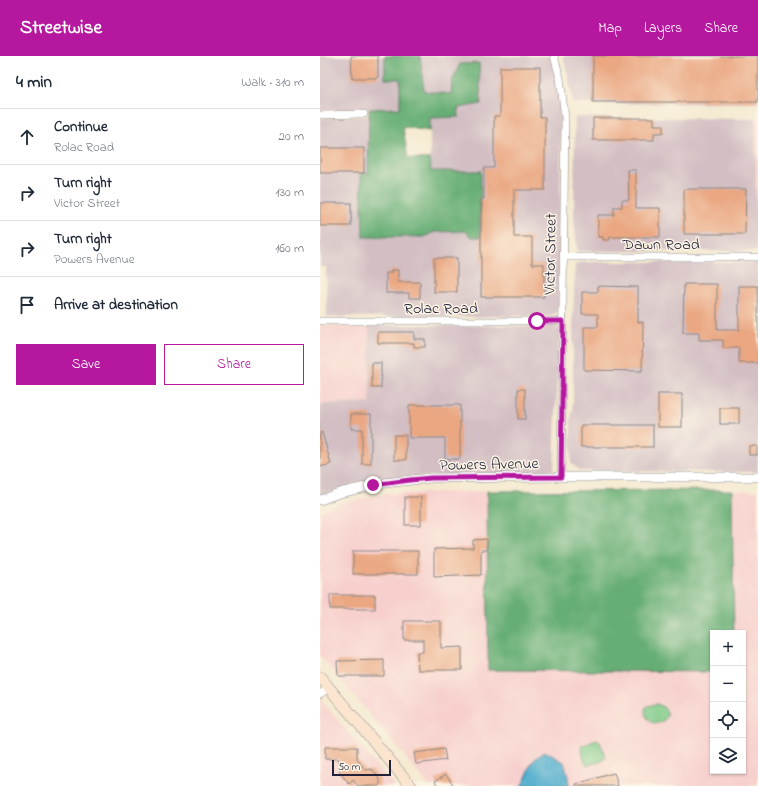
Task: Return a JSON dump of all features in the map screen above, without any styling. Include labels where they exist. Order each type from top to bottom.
[{"type":"main road","points":[[320,677],[324,691],[411,786]]},
{"type":"street","name":"Victor Street","points":[[554,56],[560,78],[565,118],[561,477]]},
{"type":"street","points":[[320,115],[364,114]]},
{"type":"street","name":"Dawn Road","points":[[564,257],[758,257]]},
{"type":"street","name":"Rolac Road","points":[[320,321],[563,321]]},
{"type":"street","name":"Powers Avenue","points":[[320,500],[339,493],[373,485],[410,480],[561,477],[758,477]]},
{"type":"shaded area","points":[[320,56],[385,56],[386,78],[400,79],[400,108],[320,110]]},
{"type":"shaded area","points":[[420,56],[551,56],[557,80],[561,116],[559,310],[552,316],[327,317],[326,267],[320,267],[320,118],[369,116],[368,173],[361,173],[383,238],[424,237],[434,232],[465,231],[472,237],[430,171],[430,118],[459,117],[458,108],[479,64],[460,64],[452,81],[452,94],[424,91]]},
{"type":"shaded area","points":[[563,56],[758,56],[758,103],[573,104]]},
{"type":"shaded area","points":[[575,117],[755,119],[756,251],[577,251],[574,219]]},
{"type":"shaded area","points":[[755,119],[758,119],[758,251],[756,251]]},
{"type":"shaded area","points":[[582,262],[758,262],[758,472],[580,471],[571,463],[575,265]]},
{"type":"shaded area","points":[[320,325],[369,325],[370,403],[324,404],[320,407]]},
{"type":"shaded area","points":[[369,325],[555,326],[559,331],[554,469],[544,472],[398,477],[356,483],[320,496],[320,407],[324,404],[370,403]]},
{"type":"shaded area","points":[[732,490],[758,491],[758,786],[429,786],[320,655],[320,511],[340,503],[386,494],[487,491],[488,670],[710,672],[710,774],[746,774],[746,630],[734,630]]},
{"type":"shaded area","points":[[320,699],[394,786],[320,786]]},
{"type":"green space","points":[[385,56],[420,56],[424,91],[451,94],[452,81],[460,64],[479,63],[481,104],[458,108],[459,117],[430,118],[430,131],[403,127],[408,158],[430,159],[431,171],[481,171],[480,237],[472,237],[465,231],[434,232],[424,237],[363,237],[361,173],[368,173],[369,109],[400,108],[400,79],[385,79]]},
{"type":"green space","points":[[732,490],[734,630],[710,630],[710,672],[488,670],[487,491]]},
{"type":"green space","points":[[657,704],[665,708],[667,713],[666,718],[662,722],[657,723],[652,722],[647,718],[645,709],[647,706]]},
{"type":"green space","points":[[596,740],[600,742],[606,757],[603,761],[588,765],[584,759],[582,746]]},
{"type":"water","points":[[546,752],[564,762],[569,786],[521,786],[534,761],[541,754]]},
{"type":"building","points":[[351,56],[378,56],[378,78],[352,78]]},
{"type":"building","points":[[593,56],[758,56],[758,102],[593,102]]},
{"type":"building","points":[[500,67],[540,67],[540,117],[545,117],[545,190],[514,190],[514,237],[532,237],[532,264],[544,264],[544,297],[481,297],[481,199],[484,199],[484,168],[494,168],[494,116],[500,116]]},
{"type":"building","points":[[593,118],[654,118],[654,125],[663,125],[663,133],[654,133],[654,140],[593,140]]},
{"type":"building","points":[[320,148],[364,148],[364,173],[320,173]]},
{"type":"building","points":[[628,170],[636,170],[636,208],[660,208],[660,237],[610,237],[610,240],[603,240],[603,237],[598,237],[598,215],[614,215],[614,207],[622,207],[622,200],[629,200]]},
{"type":"building","points":[[684,189],[746,189],[745,234],[684,234]]},
{"type":"building","points":[[320,203],[351,203],[351,226],[320,226]]},
{"type":"building","points":[[434,258],[457,258],[457,292],[434,292]]},
{"type":"building","points":[[391,270],[398,270],[398,282],[420,282],[420,298],[409,298],[409,293],[386,293],[386,273],[391,273]]},
{"type":"building","points":[[684,284],[717,284],[717,330],[739,330],[739,286],[758,286],[758,363],[739,363],[739,348],[723,348],[723,340],[699,340],[699,333],[683,333]]},
{"type":"building","points":[[598,286],[638,287],[638,322],[643,322],[642,371],[584,370],[584,327],[598,327],[598,314],[582,314],[582,292],[598,292]]},
{"type":"building","points":[[378,332],[414,332],[414,339],[425,339],[425,347],[414,347],[414,343],[378,343]]},
{"type":"building","points":[[372,363],[381,363],[381,388],[372,388]]},
{"type":"building","points":[[518,389],[525,389],[525,419],[518,419]]},
{"type":"building","points":[[658,394],[682,394],[682,427],[658,427]]},
{"type":"building","points":[[409,405],[460,405],[460,459],[445,459],[445,438],[409,438]]},
{"type":"building","points":[[720,408],[739,408],[739,424],[720,424]]},
{"type":"building","points":[[351,414],[371,414],[371,464],[362,464],[362,429],[351,429]]},
{"type":"building","points":[[581,425],[653,425],[653,447],[581,447]]},
{"type":"building","points":[[322,432],[331,464],[320,467],[320,433]]},
{"type":"building","points":[[394,435],[406,435],[406,460],[394,460]]},
{"type":"building","points":[[749,446],[757,446],[757,455],[749,455]]},
{"type":"building","points":[[405,497],[421,497],[421,525],[405,525]]},
{"type":"building","points":[[487,539],[487,550],[481,550],[481,575],[434,577],[434,549],[473,548],[473,540]]},
{"type":"building","points":[[353,551],[418,551],[418,574],[353,574]]},
{"type":"building","points":[[330,595],[375,595],[375,609],[330,609]]},
{"type":"building","points":[[404,621],[441,621],[441,648],[462,647],[462,670],[418,670],[417,652],[423,652],[423,640],[404,640]]},
{"type":"building","points":[[384,660],[384,676],[338,676],[337,661]]},
{"type":"building","points":[[325,747],[357,747],[357,759],[365,770],[372,769],[380,779],[380,786],[358,786],[353,780],[349,784],[340,773],[339,759],[325,759]]},
{"type":"building","points":[[444,749],[446,760],[416,764],[414,753]]},
{"type":"building","points":[[614,773],[618,786],[576,786],[576,784]]},
{"type":"building","points":[[446,774],[454,786],[438,786],[435,781]]},
{"type":"route","points":[[373,485],[431,478],[561,477],[563,321],[537,321]]}]
